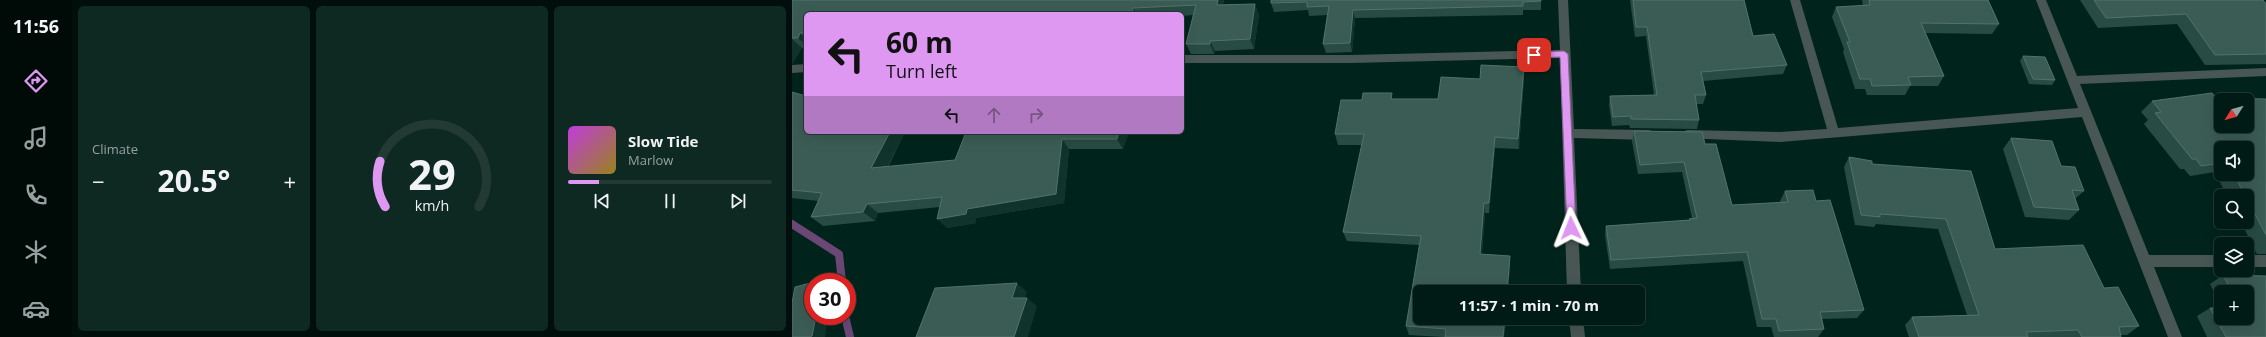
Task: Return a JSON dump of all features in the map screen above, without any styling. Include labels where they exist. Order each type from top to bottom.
[{"type":"street","points":[[1563,0],[1574,285]]},
{"type":"street","points":[[1795,0],[1834,132]]},
{"type":"street","points":[[2041,0],[2087,112],[2175,337]]},
{"type":"street","points":[[1184,59],[1351,59],[1564,54]]},
{"type":"street","points":[[792,69],[804,68]]},
{"type":"street","points":[[2074,80],[2266,72]]},
{"type":"street","points":[[1678,135],[1780,137],[2087,112]]},
{"type":"street","points":[[1567,133],[1662,135]]},
{"type":"street","points":[[2145,261],[2214,261]]},
{"type":"street","points":[[2254,261],[2266,261]]},
{"type":"street","points":[[1577,325],[1578,337]]},
{"type":"building","points":[[792,0],[1218,0],[1217,5],[1255,4],[1250,39],[1210,41],[1210,44],[1186,44],[1196,5],[1133,8],[1132,12],[804,12],[804,33],[800,33],[798,38],[792,38]]},
{"type":"building","points":[[1271,0],[1541,1],[1523,2],[1523,6],[1353,10],[1350,43],[1323,44],[1329,6],[1307,7],[1307,2],[1271,3]]},
{"type":"building","points":[[1633,0],[1744,0],[1753,36],[1774,34],[1787,65],[1701,72],[1706,95],[1695,95],[1699,120],[1631,119],[1631,116],[1613,117],[1610,96],[1657,95],[1647,27],[1636,27]]},
{"type":"building","points":[[1869,0],[1988,0],[1999,24],[1921,23],[1944,76],[1908,77],[1911,85],[1872,86],[1870,79],[1860,79],[1847,42],[1850,42],[1836,7],[1870,5]]},
{"type":"building","points":[[2094,0],[2263,0],[2266,4],[2266,54],[2215,55],[2186,14],[2106,18]]},
{"type":"building","points":[[2023,56],[2045,57],[2055,80],[2033,79]]},
{"type":"building","points":[[1481,65],[1524,67],[1518,139],[1495,137],[1489,203],[1484,203],[1480,254],[1510,256],[1508,285],[1413,285],[1413,325],[1504,325],[1503,337],[1445,337],[1446,329],[1406,326],[1421,236],[1343,232],[1364,134],[1335,134],[1341,100],[1362,100],[1363,93],[1392,93],[1391,99],[1438,99],[1441,77],[1480,79]]},
{"type":"building","points":[[792,92],[804,95],[804,134],[889,134],[871,168],[955,160],[965,134],[1118,134],[1117,139],[1062,139],[1056,194],[967,209],[966,214],[937,219],[942,197],[867,204],[863,212],[811,217],[822,193],[792,190]]},
{"type":"building","points":[[2212,93],[2214,96],[2214,133],[2254,133],[2254,99],[2266,99],[2266,235],[2254,212],[2254,189],[2242,189],[2238,181],[2254,181],[2254,141],[2214,141],[2214,164],[2201,166],[2196,159],[2192,159],[2155,113],[2161,112],[2152,101]]},
{"type":"building","points":[[1634,131],[1702,132],[1705,144],[1716,144],[1732,205],[1788,202],[1785,191],[1813,190],[1816,201],[1830,200],[1864,310],[1820,312],[1824,329],[1779,331],[1776,319],[1762,319],[1747,252],[1611,260],[1606,226],[1690,220],[1689,219],[1697,218],[1684,162],[1640,165]]},
{"type":"building","points":[[2011,138],[2052,141],[2061,166],[2075,167],[2084,191],[2072,190],[2079,210],[2034,207]]},
{"type":"building","points":[[1849,157],[1872,161],[1872,164],[1971,171],[1995,249],[2083,245],[2104,288],[2118,287],[2139,326],[2119,327],[2121,337],[2082,337],[2078,330],[2026,332],[2028,337],[1919,337],[1912,317],[1979,315],[1946,219],[1880,214],[1880,217],[1861,215]]},
{"type":"building","points":[[2266,276],[2266,337],[2226,337],[2219,325],[2254,325],[2254,285],[2228,285],[2224,277]]},
{"type":"building","points":[[1017,283],[1012,298],[1027,298],[1014,337],[916,337],[935,288]]},
{"type":"building","points":[[804,284],[804,325],[814,325],[812,336],[810,337],[792,337],[792,303],[795,287]]},
{"type":"building","points":[[2210,308],[2214,308],[2214,315]]},
{"type":"waterway","points":[[792,224],[839,254],[841,273]]},
{"type":"waterway","points":[[847,325],[850,337]]},
{"type":"route","points":[[1534,55],[1564,54],[1571,228]]}]
